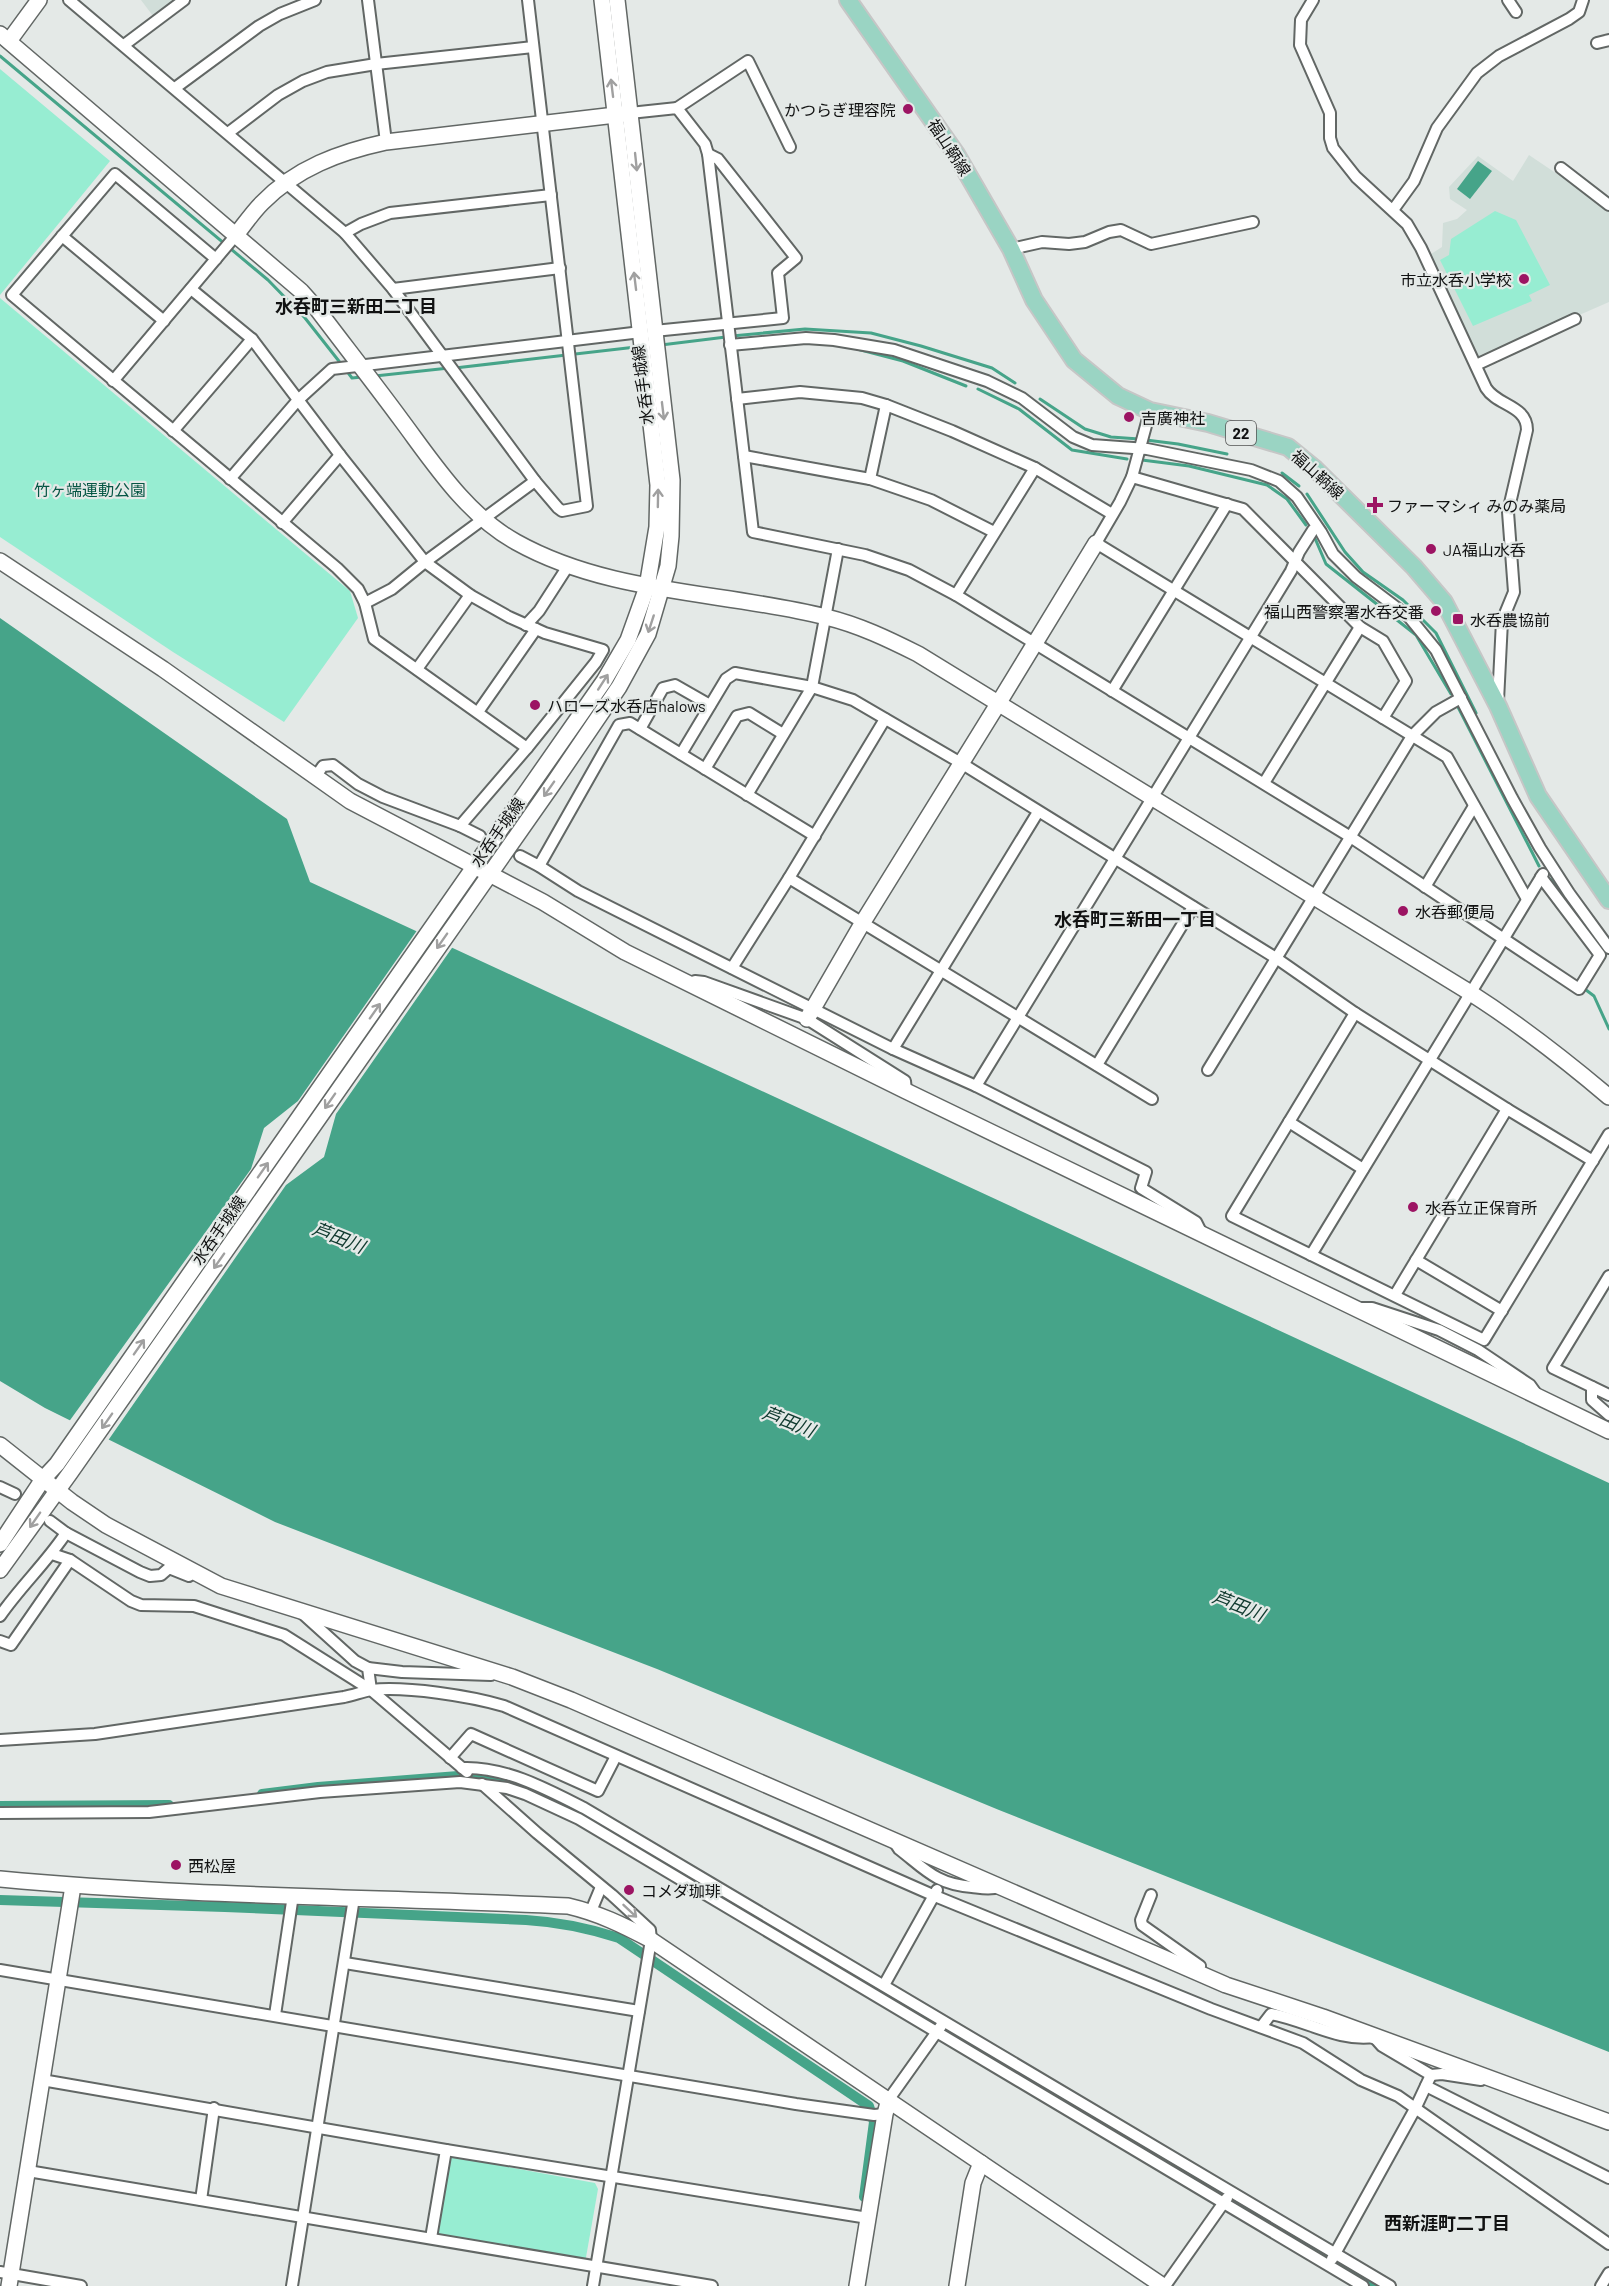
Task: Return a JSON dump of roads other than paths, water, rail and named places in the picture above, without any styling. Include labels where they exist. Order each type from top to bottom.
[{"type":"main road","name":"福山鞆線","points":[[848,0],[956,154],[1011,249],[1034,300],[1074,360],[1118,396],[1150,411],[1208,423],[1288,447],[1315,469],[1414,567],[1444,602],[1498,706],[1538,796],[1609,900]]},
{"type":"street","points":[[39,0],[4,38],[233,239],[301,291],[444,477],[484,519],[514,542],[594,575],[647,587],[825,616],[861,627],[918,654],[1469,993],[1542,1042],[1609,1096]]},
{"type":"street","points":[[69,0],[345,233],[393,289],[535,481],[562,511],[587,506],[528,0]]},
{"type":"street","points":[[124,45],[184,0]]},
{"type":"street","points":[[175,88],[258,26],[315,0]]},
{"type":"street","points":[[369,0],[386,142]]},
{"type":"street","name":"水呑手城線","points":[[602,0],[623,114]]},
{"type":"street","name":"水呑手城線","points":[[0,1544],[43,1479],[57,1464],[469,889],[490,873],[620,687],[648,634],[663,588],[669,556],[672,480],[649,341],[623,114],[617,0]]},
{"type":"street","points":[[1313,0],[1302,20],[1300,45],[1330,113],[1330,138],[1333,148],[1356,177],[1407,224],[1421,248],[1490,394],[1517,411],[1527,422],[1508,512],[1514,592],[1502,621],[1498,706]]},
{"type":"street","points":[[1508,0],[1516,12]]},
{"type":"street","points":[[1393,210],[1414,181],[1437,128],[1477,74],[1499,56],[1569,19],[1579,12],[1583,0]]},
{"type":"street","points":[[1597,43],[1609,40]]},
{"type":"street","points":[[228,133],[278,95],[303,81],[327,72],[376,64],[533,46]]},
{"type":"street","points":[[113,381],[261,203],[285,182],[320,162],[356,149],[386,142],[677,108],[748,61],[790,147]]},
{"type":"street","points":[[677,108],[705,144],[708,154],[753,532],[865,555],[909,570],[956,595],[1349,836],[1579,989],[1600,955],[1544,874],[1540,848]]},
{"type":"street","points":[[230,479],[298,400],[332,369],[448,364],[649,341],[783,318],[778,273],[796,258],[718,159],[708,154]]},
{"type":"street","points":[[1561,168],[1609,205]]},
{"type":"street","points":[[219,256],[115,174],[12,296],[358,589],[365,603],[374,639],[527,748]]},
{"type":"street","points":[[345,233],[390,213],[552,195]]},
{"type":"street","points":[[1011,249],[1042,242],[1069,244],[1085,242],[1109,232],[1121,230],[1151,244],[1253,222]]},
{"type":"street","points":[[62,236],[164,321]]},
{"type":"street","points":[[393,289],[560,268]]},
{"type":"street","points":[[191,289],[252,339],[425,562],[470,596],[531,627],[603,650],[596,662],[527,748],[460,826]]},
{"type":"street","points":[[1476,365],[1575,319]]},
{"type":"street","points":[[730,344],[807,338],[864,344],[894,350],[995,385],[1022,398],[1073,437],[1092,445],[1141,443],[1251,471],[1279,481],[1297,497],[1322,532],[1333,554],[1356,577],[1409,617],[1436,650],[1540,848],[1609,948]]},
{"type":"street","points":[[173,431],[252,339]]},
{"type":"street","name":"水呑手城線","points":[[0,1570],[70,1473],[469,889],[475,866],[604,681],[628,640],[647,587],[657,527],[658,485],[649,341]]},
{"type":"street","points":[[737,399],[800,392],[862,398],[886,405],[1035,468],[1112,514]]},
{"type":"street","points":[[870,479],[886,405]]},
{"type":"street","points":[[809,1014],[862,922],[1096,543],[1132,477],[1150,411]]},
{"type":"street","points":[[282,523],[340,455]]},
{"type":"street","points":[[744,456],[870,479],[931,500],[994,532]]},
{"type":"street","points":[[956,595],[1035,468]]},
{"type":"street","points":[[1132,477],[1243,508],[1360,627],[1383,641],[1406,681],[1383,718]]},
{"type":"street","points":[[365,603],[392,589],[535,481]]},
{"type":"street","points":[[1112,691],[1227,504]]},
{"type":"street","points":[[976,1086],[1313,530]]},
{"type":"street","points":[[1096,543],[1447,758],[1527,899]]},
{"type":"street","points":[[747,795],[812,687],[838,549]]},
{"type":"street","points":[[0,561],[163,669],[350,801],[543,902],[625,952],[906,1092],[1609,1431]]},
{"type":"street","points":[[478,712],[568,566]]},
{"type":"street","points":[[417,669],[470,596]]},
{"type":"street","points":[[1264,783],[1360,627]]},
{"type":"street","points":[[681,754],[726,679],[735,673],[812,687],[853,700],[961,763],[1276,958],[1355,1013],[1593,1161]]},
{"type":"street","points":[[640,729],[663,688],[675,685],[710,705]]},
{"type":"street","points":[[1208,1070],[1312,896],[1412,736],[1436,712],[1461,698]]},
{"type":"street","points":[[705,769],[737,716],[749,713],[783,734]]},
{"type":"street","points":[[732,968],[885,719]]},
{"type":"street","points":[[539,866],[619,725],[630,723],[815,836]]},
{"type":"street","points":[[316,777],[323,766],[333,765],[358,784],[383,797],[460,826],[480,836]]},
{"type":"street","points":[[1425,887],[1474,806]]},
{"type":"street","points":[[893,1049],[1038,812]]},
{"type":"street","points":[[520,856],[578,891],[732,968],[809,1014],[904,1081],[906,1092]]},
{"type":"street","points":[[1311,1255],[1469,993],[1544,874]]},
{"type":"street","points":[[1544,874],[1569,893]]},
{"type":"street","points":[[789,878],[1152,1099]]},
{"type":"street","points":[[1097,1065],[1193,907]]},
{"type":"street","points":[[687,984],[695,981],[704,982],[809,1014],[976,1086],[1146,1172],[1141,1188],[1196,1222],[1202,1234]]},
{"type":"street","points":[[1355,1013],[1232,1216],[1395,1295],[1481,1345],[1530,1385],[1539,1397]]},
{"type":"street","points":[[1395,1295],[1507,1109]]},
{"type":"street","points":[[1288,1122],[1363,1169]]},
{"type":"street","points":[[1481,1345],[1609,1134]]},
{"type":"street","points":[[1416,1260],[1502,1311]]},
{"type":"street","points":[[1609,1276],[1552,1368],[1609,1395]]},
{"type":"street","points":[[1356,1308],[1372,1308],[1481,1345]]},
{"type":"street","points":[[1592,1387],[1592,1400],[1609,1416]]},
{"type":"street","points":[[0,1445],[72,1502],[106,1525],[221,1586]]},
{"type":"street","points":[[0,1487],[15,1494]]},
{"type":"street","points":[[50,1521],[66,1533],[150,1576],[161,1575],[169,1568],[512,1677],[571,1700],[1226,1985],[1323,2017],[1609,2122]]},
{"type":"street","points":[[0,1616],[14,1596],[52,1554],[66,1533]]},
{"type":"street","points":[[52,1554],[70,1560],[130,1601],[141,1605],[194,1606],[284,1635],[371,1690],[650,1930],[651,1940],[593,2286]]},
{"type":"street","points":[[0,1641],[11,1645],[70,1560]]},
{"type":"street","points":[[299,1610],[355,1661],[368,1668],[402,1672],[512,1677]]},
{"type":"street","points":[[368,1668],[371,1690]]},
{"type":"street","points":[[0,1740],[106,1733],[344,1697],[371,1690],[429,1692],[482,1700],[504,1706],[935,1896],[1211,2009],[1303,2043],[1361,2080],[1398,2096],[1609,2244]]},
{"type":"street","points":[[450,1758],[471,1734],[598,1791],[616,1756]]},
{"type":"street","points":[[464,1770],[474,1768],[499,1773],[542,1787],[671,1859],[884,1985],[941,2026]]},
{"type":"street","points":[[0,1812],[149,1812],[437,1782],[480,1782],[525,1794],[579,1819],[941,2026],[1332,2259],[1390,2286]]},
{"type":"street","points":[[892,1839],[899,1849],[941,1882],[954,1886],[992,1889],[1002,1886]]},
{"type":"street","points":[[0,1879],[73,1886],[568,1906],[591,1911],[651,1940],[887,2106],[981,2163],[1164,2286],[1228,2196]]},
{"type":"street","points":[[884,1985],[941,1882]]},
{"type":"street","points":[[73,1886],[28,2171],[6,2277],[81,2286]]},
{"type":"street","points":[[591,1911],[601,1887]]},
{"type":"street","points":[[275,2015],[293,1895]]},
{"type":"street","points":[[1151,1895],[1141,1920],[1142,1925],[1200,1966],[1197,1972]]},
{"type":"street","points":[[292,2286],[354,1898]]},
{"type":"street","points":[[345,1963],[639,2011]]},
{"type":"street","points":[[0,1970],[796,2104],[874,2115],[887,2106],[941,2026]]},
{"type":"street","points":[[1261,2026],[1271,2014],[1328,2032],[1361,2038],[1374,2037]]},
{"type":"street","points":[[1374,2037],[1382,2046],[1431,2075],[1495,2079]]},
{"type":"street","points":[[1332,2259],[1415,2109],[1431,2075]]},
{"type":"street","points":[[42,2080],[446,2150],[868,2218]]},
{"type":"street","points":[[1426,2086],[1609,2178]]},
{"type":"street","points":[[857,2286],[887,2106]]},
{"type":"street","points":[[201,2200],[214,2108]]},
{"type":"street","points":[[431,2238],[446,2150]]},
{"type":"street","points":[[957,2286],[973,2183],[981,2163]]},
{"type":"street","points":[[28,2171],[712,2286]]},
{"type":"street","points":[[1332,2259],[1363,2286]]},
{"type":"street","points":[[1601,2286],[1609,2273]]},
{"type":"water","points":[[1478,161],[1492,171],[1470,199],[1457,189]]},
{"type":"water","name":"芦田川","points":[[0,618],[287,819],[310,882],[1609,1483],[1609,2052],[999,1810],[657,1669],[275,1522],[45,1408],[0,1381]]},
{"type":"waterway","points":[[0,56],[268,280],[305,318],[342,365]]},
{"type":"waterway","points":[[732,336],[805,329],[871,333],[992,368],[1015,383]]},
{"type":"waterway","points":[[661,345],[726,337]]},
{"type":"waterway","points":[[455,368],[636,347]]},
{"type":"waterway","points":[[857,349],[903,361],[966,386]]},
{"type":"waterway","points":[[375,376],[449,368]]},
{"type":"waterway","points":[[346,370],[352,378],[362,377]]},
{"type":"waterway","points":[[978,389],[1019,409],[1072,450],[1127,459]]},
{"type":"waterway","points":[[1040,399],[1085,429],[1111,437],[1139,439]]},
{"type":"waterway","points":[[1146,440],[1227,454]]},
{"type":"waterway","points":[[1142,460],[1189,466],[1267,485],[1287,499],[1306,525]]},
{"type":"waterway","points":[[1282,473],[1299,486]]},
{"type":"waterway","points":[[1307,494],[1345,552],[1363,572],[1403,600],[1436,633],[1476,713]]},
{"type":"waterway","points":[[1314,536],[1326,564],[1416,635],[1451,694]]},
{"type":"waterway","points":[[1458,707],[1539,866]]},
{"type":"waterway","points":[[1550,879],[1588,929]]},
{"type":"waterway","points":[[1586,990],[1594,996],[1609,1029]]},
{"type":"waterway","points":[[262,1794],[318,1787],[471,1775],[499,1778],[542,1792],[609,1829]]},
{"type":"waterway","points":[[0,1806],[169,1805]]},
{"type":"waterway","points":[[633,1843],[872,1985]]},
{"type":"waterway","points":[[0,1900],[526,1920],[573,1926],[619,1938],[869,2106],[874,2122],[864,2197]]},
{"type":"waterway","points":[[1064,2098],[1377,2286]]},
{"type":"place","name":"かつらぎ理容院","points":[[908,109]]},
{"type":"place","name":"市立水呑小学校","points":[[1524,279]]},
{"type":"place","name":"吉廣神社","points":[[1129,417]]},
{"type":"place","name":"ファーマシィ みのみ薬局","points":[[1375,505]]},
{"type":"place","name":"JA福山水呑","points":[[1431,549]]},
{"type":"place","name":"福山西警察署水呑交番","points":[[1436,611]]},
{"type":"place","name":"水呑農協前","points":[[1458,619]]},
{"type":"place","name":"ハローズ水呑店halows","points":[[535,705]]},
{"type":"place","name":"水呑郵便局","points":[[1403,911]]},
{"type":"place","name":"水呑立正保育所","points":[[1413,1207]]},
{"type":"place","name":"西松屋","points":[[176,1865]]},
{"type":"place","name":"コメダ珈琲","points":[[629,1890]]},
{"type":"district","name":"水呑町三新田二丁目","points":[[356,306]]},
{"type":"district","name":"水呑町三新田一丁目","points":[[1135,919]]},
{"type":"district","name":"西新涯町二丁目","points":[[1447,2223]]},
{"type":"park label","name":"竹ヶ端運動公園","points":[[90,489]]}]
